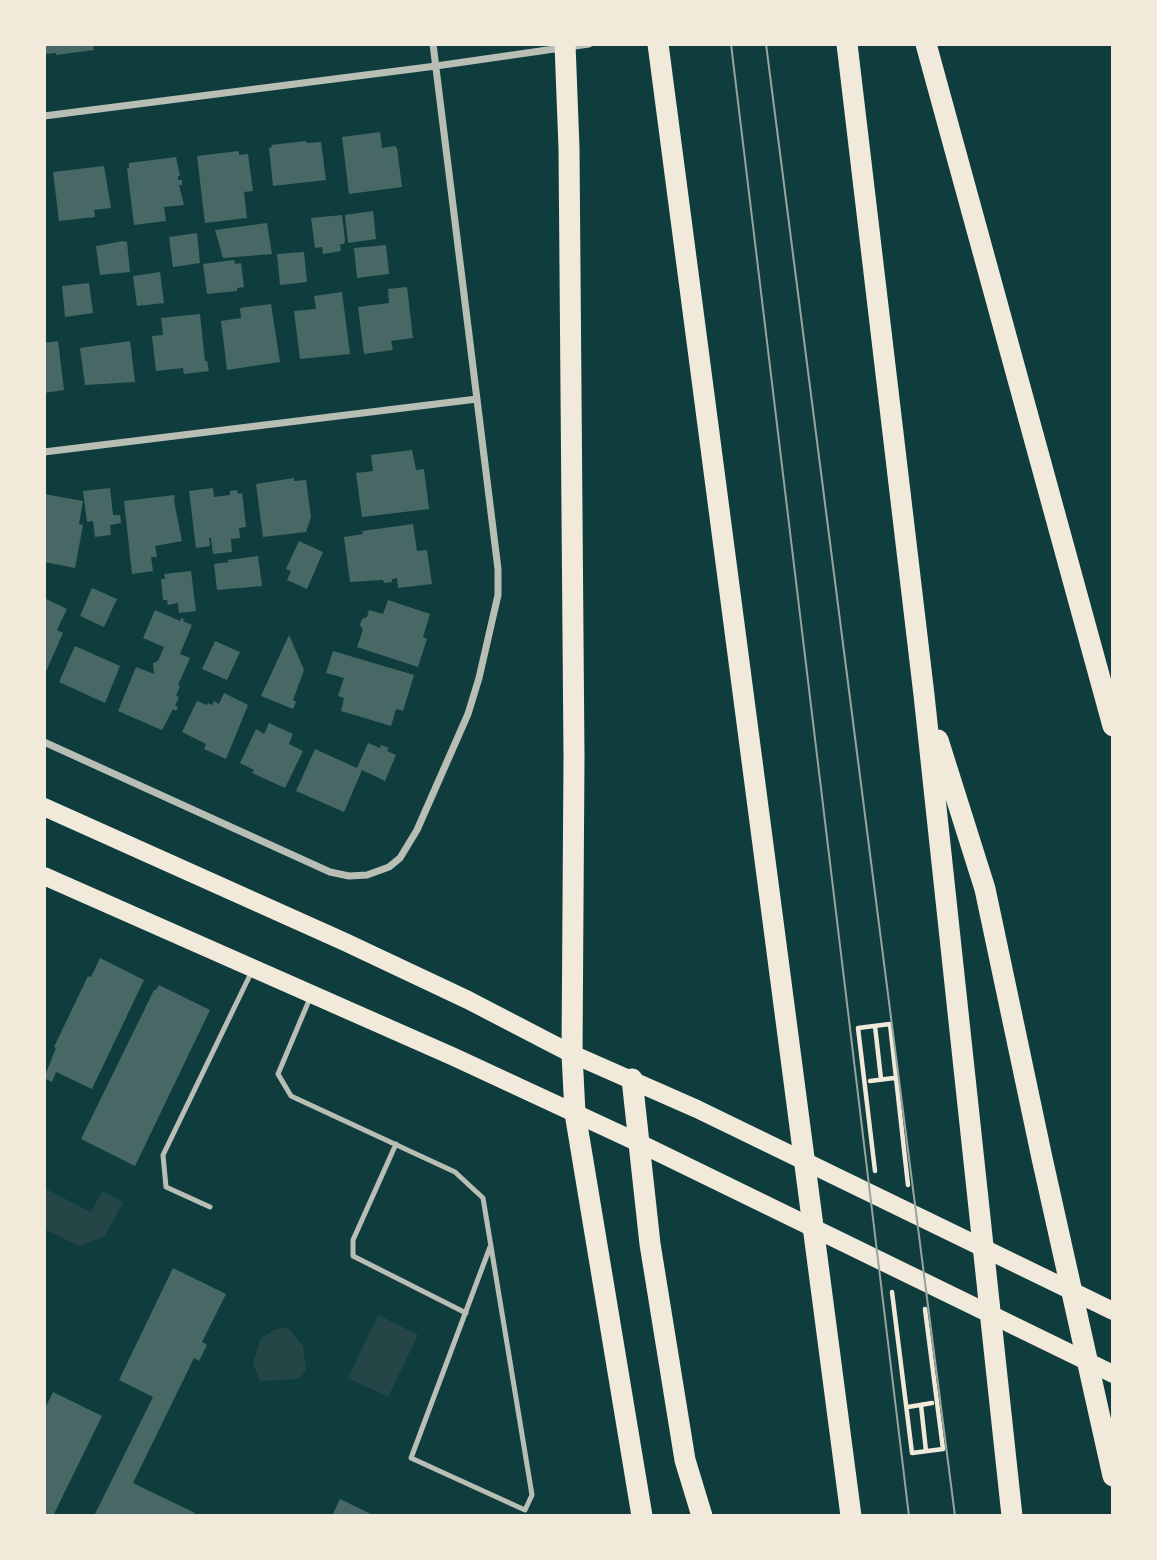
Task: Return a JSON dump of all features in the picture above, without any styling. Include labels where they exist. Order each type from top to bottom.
[{"type":"highway","points":[[565,44],[569,148],[574,730],[572,1054],[575,1113],[642,1516]]},
{"type":"highway","points":[[658,44],[851,1516]]},
{"type":"highway","points":[[847,44],[924,695],[1012,1516]]},
{"type":"highway","points":[[926,44],[1113,726]]},
{"type":"highway","points":[[924,695],[985,889],[1113,1476]]},
{"type":"highway","points":[[632,1079],[650,1244],[685,1460],[702,1516]]},
{"type":"main road","points":[[44,807],[345,942],[468,1000],[572,1054],[697,1109],[1113,1311]]},
{"type":"main road","points":[[44,876],[575,1113],[1113,1374]]},
{"type":"street","points":[[44,742],[330,872],[349,876],[367,875],[390,867],[400,858],[417,830],[468,714],[490,638],[498,595],[498,569],[433,44]]},
{"type":"street","points":[[44,116],[589,44]]},
{"type":"street","points":[[44,452],[477,399]]},
{"type":"lane","points":[[210,1207],[166,1187],[163,1155],[252,970]]},
{"type":"lane","points":[[311,996],[278,1074],[291,1096],[455,1172],[482,1198],[491,1247],[532,1494],[525,1510],[411,1458],[491,1247]]},
{"type":"lane","points":[[396,1144],[353,1240],[353,1256],[466,1313]]},
{"type":"path","points":[[878,1197],[858,1028],[890,1024],[912,1214]]},
{"type":"path","points":[[875,1026],[881,1079]]},
{"type":"path","points":[[870,1081],[894,1078]]},
{"type":"path","points":[[889,1264],[912,1453],[943,1449],[922,1280]]},
{"type":"path","points":[[908,1407],[932,1403]]},
{"type":"path","points":[[921,1405],[926,1451]]},
{"type":"shaded area","points":[[44,1188],[91,1212],[102,1191],[123,1202],[105,1236],[79,1246],[44,1229]]},
{"type":"shaded area","points":[[378,1315],[418,1335],[388,1397],[348,1378]]},
{"type":"shaded area","points":[[288,1328],[303,1346],[306,1370],[298,1379],[260,1381],[253,1363],[261,1338],[275,1329]]},
{"type":"building","points":[[44,44],[93,44],[94,50],[44,54]]},
{"type":"building","points":[[380,132],[382,148],[397,148],[402,187],[349,194],[342,137]]},
{"type":"building","points":[[321,142],[326,180],[273,186],[269,148],[271,145]]},
{"type":"building","points":[[239,151],[239,155],[248,154],[253,191],[244,192],[247,218],[205,223],[197,156]]},
{"type":"building","points":[[176,157],[180,176],[178,180],[182,180],[182,185],[179,185],[184,205],[164,207],[166,221],[134,225],[127,168],[129,163]]},
{"type":"building","points":[[104,166],[111,208],[94,210],[95,217],[59,221],[53,172]]},
{"type":"building","points":[[373,211],[376,239],[348,243],[345,215]]},
{"type":"building","points":[[342,215],[345,240],[344,244],[340,244],[341,251],[323,254],[322,247],[315,248],[311,218]]},
{"type":"building","points":[[267,223],[272,254],[223,258],[215,230]]},
{"type":"building","points":[[197,233],[200,263],[173,267],[169,237]]},
{"type":"building","points":[[127,242],[130,272],[100,275],[96,246]]},
{"type":"building","points":[[386,245],[389,274],[357,278],[354,248]]},
{"type":"building","points":[[304,252],[307,282],[280,285],[277,254]]},
{"type":"building","points":[[234,260],[235,264],[241,263],[244,287],[237,288],[237,291],[207,294],[203,264]]},
{"type":"building","points":[[160,272],[164,303],[137,306],[133,276]]},
{"type":"building","points":[[89,283],[93,313],[65,317],[62,286]]},
{"type":"building","points":[[407,287],[413,338],[391,341],[393,350],[364,354],[358,307],[389,303],[388,289]]},
{"type":"building","points":[[342,292],[350,354],[300,359],[294,311],[316,309],[314,296]]},
{"type":"building","points":[[271,304],[280,362],[227,370],[221,321],[241,318],[240,308]]},
{"type":"building","points":[[200,314],[205,361],[209,371],[184,374],[183,368],[156,371],[152,336],[163,335],[161,318]]},
{"type":"building","points":[[58,341],[64,390],[44,393],[44,343]]},
{"type":"building","points":[[130,341],[135,382],[85,385],[80,348]]},
{"type":"building","points":[[412,450],[416,470],[424,469],[429,509],[362,517],[356,473],[373,471],[371,455]]},
{"type":"building","points":[[294,478],[294,481],[306,480],[311,517],[306,532],[263,537],[256,484]]},
{"type":"building","points":[[110,488],[113,515],[120,515],[121,523],[110,525],[111,535],[95,537],[93,521],[87,522],[83,491]]},
{"type":"building","points":[[213,488],[214,497],[230,495],[230,491],[237,490],[238,494],[242,493],[246,527],[239,528],[240,538],[231,539],[232,552],[213,554],[211,538],[210,546],[196,548],[189,491]]},
{"type":"building","points":[[44,494],[83,501],[79,524],[83,525],[75,568],[44,562]]},
{"type":"building","points":[[175,495],[182,541],[155,546],[157,557],[151,557],[153,571],[132,574],[124,501]]},
{"type":"building","points":[[413,524],[417,551],[427,550],[432,584],[398,588],[397,578],[384,583],[383,580],[350,582],[344,537],[363,534],[362,531]]},
{"type":"building","points":[[299,541],[323,552],[307,589],[287,580],[291,571],[286,569]]},
{"type":"building","points":[[258,556],[262,586],[217,590],[214,564]]},
{"type":"building","points":[[191,571],[196,611],[179,613],[178,603],[168,605],[167,600],[163,600],[161,579],[165,579],[164,574]]},
{"type":"building","points":[[92,588],[117,599],[104,627],[80,616]]},
{"type":"building","points":[[44,598],[67,609],[57,630],[63,633],[44,676]]},
{"type":"building","points":[[388,600],[430,614],[423,637],[427,639],[418,667],[357,647],[363,630],[360,625],[362,619],[367,617],[369,610],[383,614]]},
{"type":"building","points":[[155,610],[180,621],[181,618],[184,619],[183,621],[192,625],[180,654],[190,658],[178,685],[180,686],[176,696],[179,697],[175,706],[178,707],[176,711],[173,709],[162,730],[118,711],[136,667],[154,674],[153,663],[158,661],[164,647],[143,638]]},
{"type":"building","points":[[289,635],[304,670],[293,700],[296,702],[293,709],[261,696]]},
{"type":"building","points":[[215,641],[240,652],[227,680],[202,669]]},
{"type":"building","points":[[75,646],[120,666],[105,703],[59,682]]},
{"type":"building","points":[[333,651],[414,675],[403,711],[396,709],[391,726],[341,711],[344,698],[338,696],[344,678],[326,673]]},
{"type":"building","points":[[224,693],[248,705],[226,759],[204,749],[206,744],[182,732],[197,701],[207,705],[212,705],[214,701],[219,704]]},
{"type":"building","points":[[269,723],[293,734],[289,744],[303,751],[285,788],[252,773],[254,770],[240,763],[256,729],[264,734]]},
{"type":"building","points":[[368,743],[389,748],[387,751],[396,755],[385,781],[362,770],[344,812],[296,791],[315,749],[357,768]]},
{"type":"building","points":[[100,958],[144,980],[92,1089],[56,1072],[52,1082],[44,1078],[56,1048],[54,1047],[88,976],[91,977]]},
{"type":"building","points":[[159,985],[210,1010],[135,1166],[81,1139],[154,990]]},
{"type":"building","points":[[173,1268],[226,1294],[202,1342],[207,1345],[199,1361],[194,1358],[133,1483],[195,1513],[193,1516],[94,1516],[153,1397],[119,1380]]},
{"type":"building","points":[[53,1392],[102,1416],[53,1516],[44,1516],[44,1410]]},
{"type":"building","points":[[340,1499],[375,1516],[332,1516]]},
{"type":"tram line","points":[[731,44],[909,1516]]},
{"type":"tram line","points":[[766,44],[955,1516]]}]
